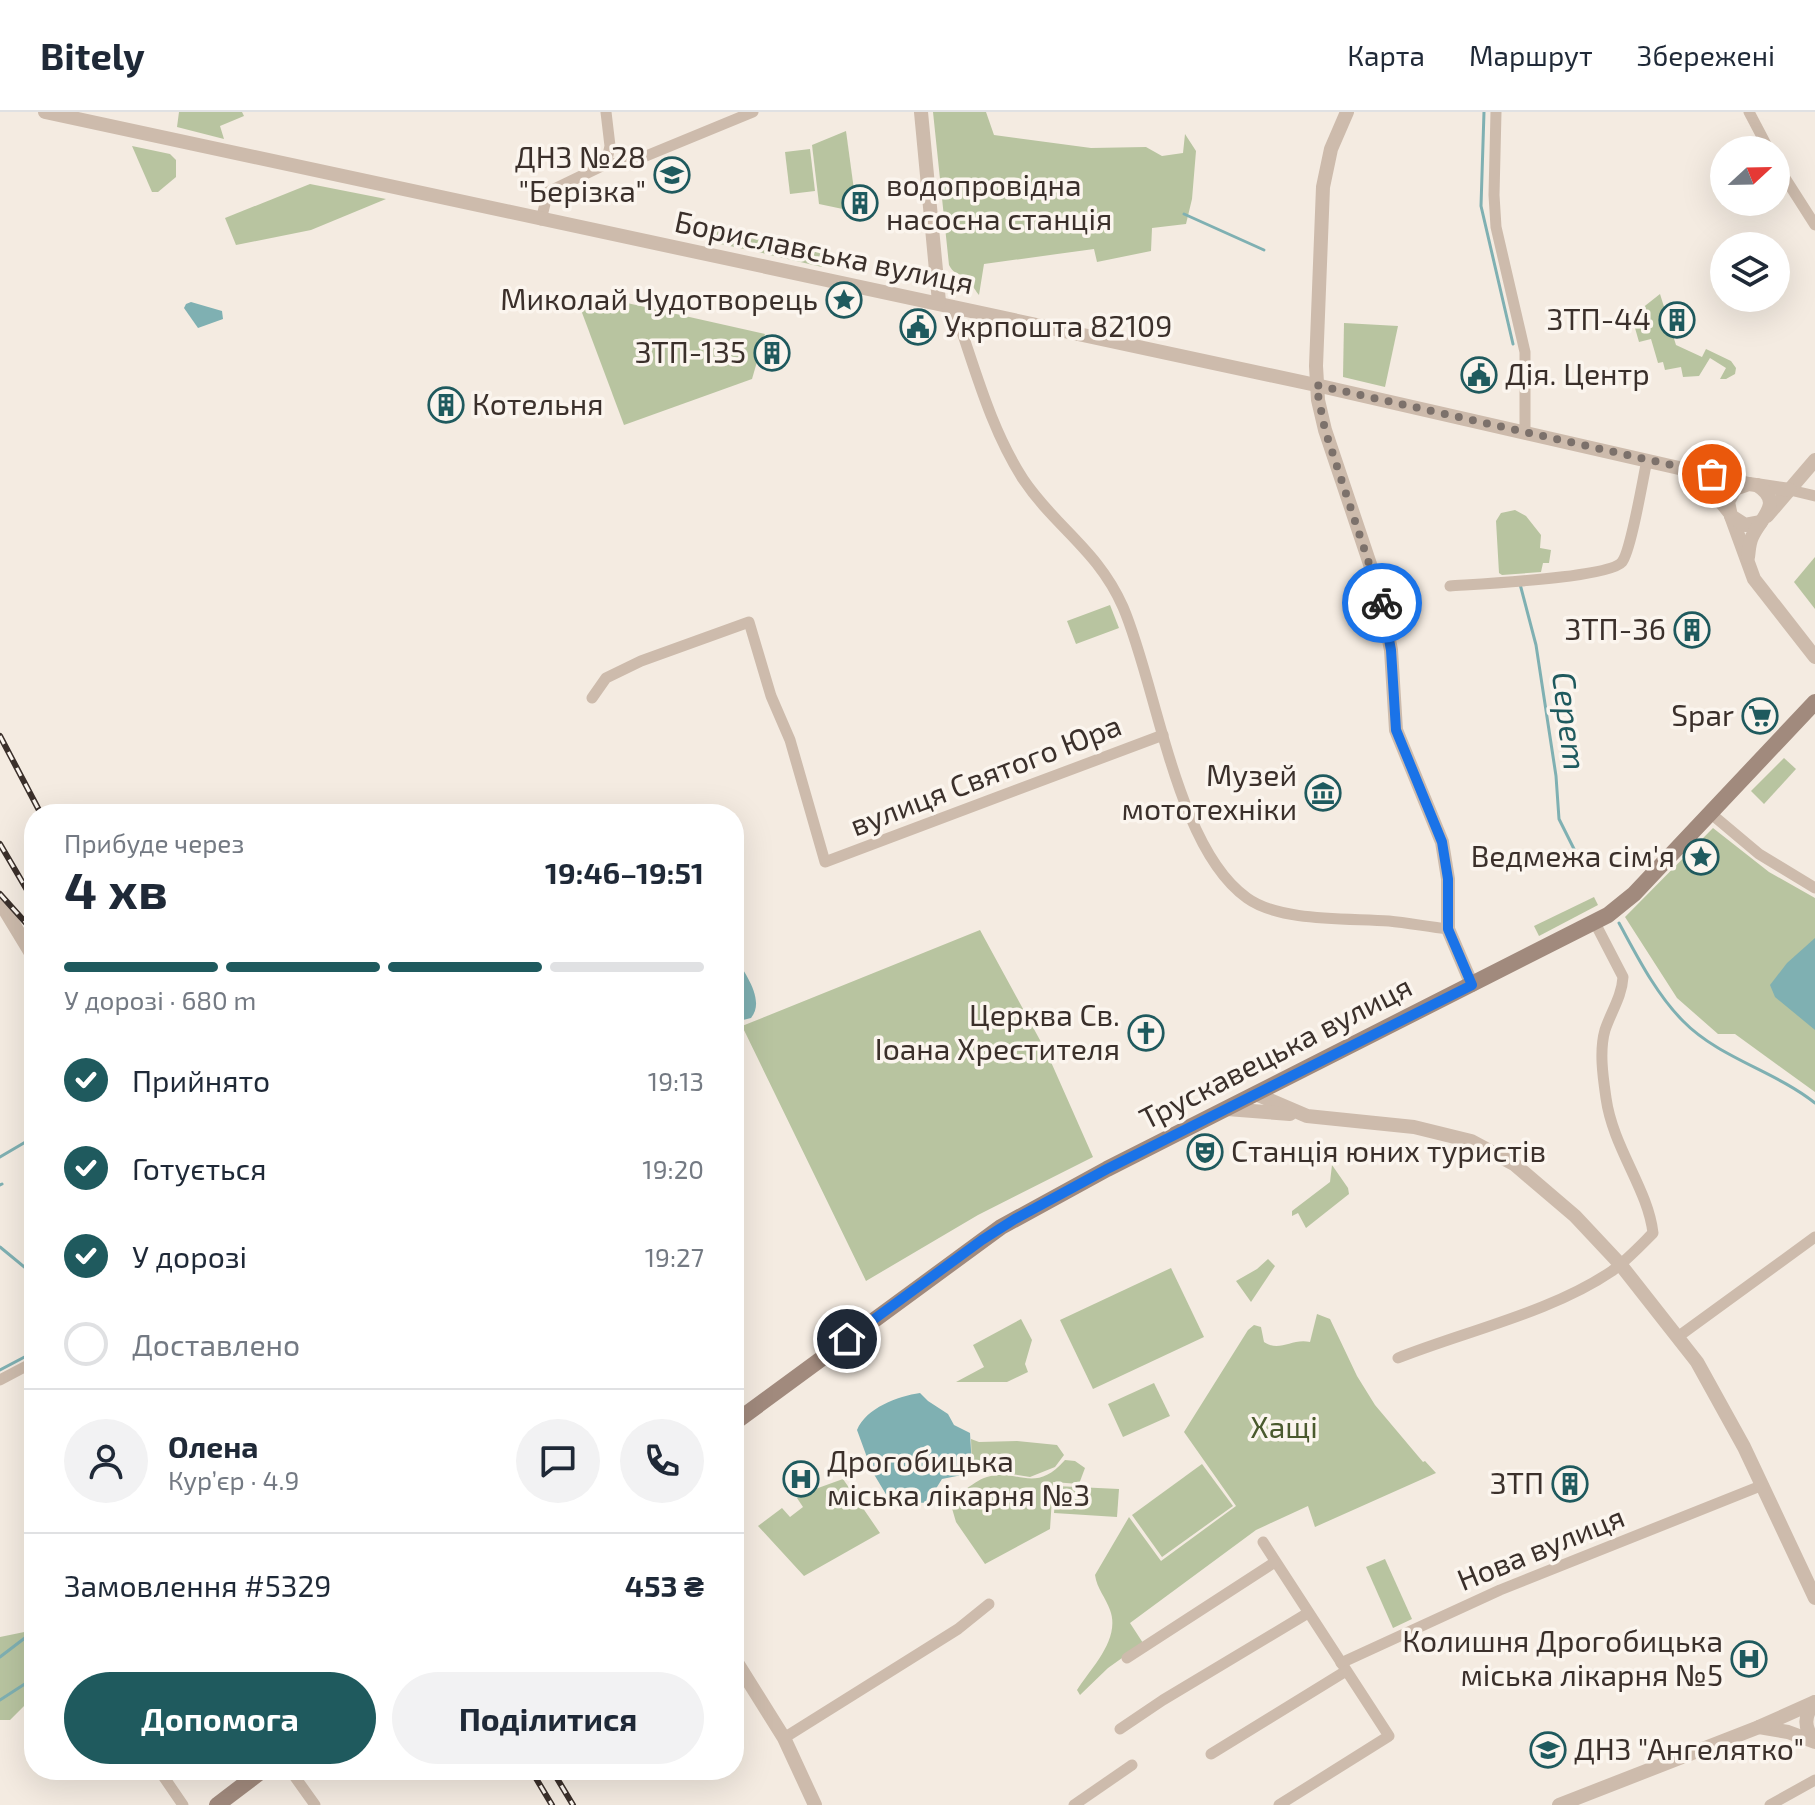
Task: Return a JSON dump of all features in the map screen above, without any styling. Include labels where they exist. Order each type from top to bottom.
[{"type":"main road","name":"Трускавецька вулиця","points":[[744,1416],[1001,1227],[1608,915],[1815,702]]},
{"type":"main road","points":[[217,1805],[250,1780]]},
{"type":"street","name":"Бориславська вулиця","points":[[45,112],[798,275],[946,304],[1790,490]]},
{"type":"street","points":[[605,112],[610,146],[606,164]]},
{"type":"street","points":[[541,220],[548,192],[606,164],[629,163],[753,112]]},
{"type":"street","points":[[921,112],[946,304]]},
{"type":"street","points":[[1347,112],[1331,149],[1323,187],[1316,385],[1325,430],[1379,591],[1391,650],[1396,730],[1442,842],[1448,879],[1448,929],[1472,985]]},
{"type":"street","points":[[1496,112],[1496,227],[1525,352],[1525,433]]},
{"type":"street","points":[[1749,112],[1762,136]]},
{"type":"street","points":[[1790,186],[1815,225]]},
{"type":"street","name":"вулиця Святого Юра","points":[[946,304],[1009,455],[1042,504],[1095,559],[1123,608],[1178,783],[1202,840],[1222,874],[1248,899],[1282,912],[1448,929]]},
{"type":"street","points":[[1450,586],[1590,574],[1616,567],[1622,562],[1626,550],[1647,460]]},
{"type":"street","points":[[1686,468],[1706,483],[1730,514],[1745,525],[1763,520],[1815,460]]},
{"type":"street","points":[[1747,561],[1750,542],[1769,511],[1768,496],[1763,489],[1752,484],[1739,486],[1728,502],[1747,561],[1754,579],[1770,603],[1815,657]]},
{"type":"street","points":[[1790,490],[1815,496]]},
{"type":"street","name":"вулиця Святого Юра","points":[[592,698],[606,678],[641,661],[749,622],[771,696],[790,740],[825,862],[1163,735]]},
{"type":"street","points":[[1709,812],[1759,854],[1815,888]]},
{"type":"street","points":[[0,902],[24,942]]},
{"type":"street","points":[[1398,1358],[1541,1306],[1601,1277],[1653,1233],[1649,1213],[1615,1135],[1606,1099],[1603,1037],[1623,987],[1608,915]]},
{"type":"street","points":[[1276,1084],[1296,1112]]},
{"type":"street","points":[[1256,1094],[1296,1112]]},
{"type":"street","points":[[1227,1109],[1296,1112],[1414,1127],[1458,1137],[1485,1147],[1514,1164],[1541,1186],[1590,1231],[1679,1336],[1717,1394],[1815,1598]]},
{"type":"street","points":[[1679,1336],[1815,1237]]},
{"type":"street","points":[[0,1380],[24,1367]]},
{"type":"street","name":"Нова вулиця","points":[[1211,1754],[1343,1667],[1423,1625],[1500,1590],[1763,1485]]},
{"type":"street","points":[[1263,1542],[1389,1736],[1279,1805]]},
{"type":"street","points":[[1127,1658],[1275,1562]]},
{"type":"street","points":[[784,1738],[958,1629],[989,1604]]},
{"type":"street","points":[[1120,1729],[1308,1613]]},
{"type":"street","points":[[744,1674],[784,1738],[815,1805]]},
{"type":"street","points":[[1559,1805],[1815,1702]]},
{"type":"street","points":[[1815,1702],[1808,1712],[1806,1726],[1815,1741]]},
{"type":"street","points":[[1759,1727],[1815,1741]]},
{"type":"street","points":[[1074,1805],[1132,1765]]},
{"type":"street","points":[[166,1780],[183,1805]]},
{"type":"street","points":[[297,1780],[315,1805]]},
{"type":"street","points":[[1770,1805],[1815,1780]]},
{"type":"green space","points":[[179,112],[242,112],[244,116],[220,126],[224,139],[177,127]]},
{"type":"green space","points":[[933,112],[986,112],[994,135],[1091,148],[1146,147],[1162,156],[1183,153],[1185,134],[1196,151],[1192,199],[1186,224],[1152,228],[1151,251],[1097,262],[1094,249],[984,264],[979,295],[968,280],[949,265]]},
{"type":"green space","points":[[846,131],[857,212],[819,204],[812,145]]},
{"type":"green space","points":[[132,146],[170,154],[176,160],[176,177],[158,192],[152,192]]},
{"type":"green space","points":[[810,149],[815,191],[790,194],[785,152]]},
{"type":"green space","points":[[310,184],[386,199],[311,230],[236,245],[225,218]]},
{"type":"green space","points":[[715,225],[771,238],[767,254],[711,242]]},
{"type":"green space","points":[[774,238],[826,249],[822,267],[770,255]]},
{"type":"green space","points":[[587,294],[765,334],[752,379],[624,425],[578,302]]},
{"type":"green space","points":[[1660,294],[1676,345],[1702,357],[1706,349],[1731,361],[1736,368],[1735,374],[1720,379],[1726,368],[1710,358],[1699,376],[1683,377],[1681,367],[1665,370],[1663,362],[1658,363],[1651,339],[1639,342],[1633,321],[1641,309]]},
{"type":"green space","points":[[1344,323],[1398,326],[1385,387],[1343,377]]},
{"type":"green space","points":[[1515,510],[1526,516],[1541,535],[1540,548],[1551,550],[1549,563],[1543,563],[1541,572],[1499,573],[1496,521],[1501,513]]},
{"type":"green space","points":[[1815,557],[1815,609],[1794,582]]},
{"type":"green space","points":[[1110,605],[1119,628],[1076,644],[1067,621]]},
{"type":"green space","points":[[1784,758],[1796,769],[1764,804],[1751,791]]},
{"type":"green space","points":[[1713,828],[1769,872],[1815,898],[1815,1092],[1735,1034],[1718,1034],[1677,998],[1625,917]]},
{"type":"green space","points":[[1594,897],[1598,905],[1539,936],[1534,926]]},
{"type":"green space","points":[[980,930],[1047,1053],[1093,1157],[978,1215],[866,1281],[744,1025]]},
{"type":"green space","points":[[1332,1165],[1349,1194],[1306,1228],[1298,1213],[1292,1216],[1292,1211],[1330,1182]]},
{"type":"green space","points":[[1268,1259],[1275,1266],[1251,1302],[1236,1281]]},
{"type":"green space","points":[[1171,1268],[1204,1337],[1093,1389],[1060,1320]]},
{"type":"green space","name":"Хащі","points":[[1317,1314],[1330,1319],[1357,1376],[1375,1405],[1436,1473],[1315,1527],[1308,1506],[1256,1530],[1130,1623],[1143,1643],[1108,1668],[1080,1695],[1077,1690],[1103,1653],[1111,1632],[1110,1610],[1095,1575],[1129,1517],[1161,1561],[1236,1506],[1184,1432],[1248,1330],[1254,1325],[1261,1327],[1264,1342],[1275,1346],[1310,1342]]},
{"type":"green space","points":[[1021,1319],[1032,1340],[1025,1364],[1028,1372],[1007,1382],[956,1382],[984,1367],[973,1345]]},
{"type":"green space","points":[[1154,1383],[1170,1416],[1123,1437],[1108,1404]]},
{"type":"green space","points":[[971,1439],[979,1442],[1017,1441],[1057,1445],[1064,1455],[1055,1467],[1030,1477],[1004,1470],[992,1473],[972,1468]]},
{"type":"green space","points":[[1065,1460],[1075,1461],[1085,1468],[1079,1484],[1053,1482],[1050,1529],[985,1564],[956,1522],[951,1505],[963,1498],[964,1490],[984,1478],[998,1475],[1044,1476]]},
{"type":"green space","points":[[1202,1464],[1233,1506],[1162,1557],[1132,1515]]},
{"type":"green space","points":[[843,1479],[880,1533],[804,1576],[758,1526],[782,1508],[790,1517],[803,1507],[797,1498]]},
{"type":"green space","points":[[1056,1486],[1119,1489],[1117,1517],[1054,1513]]},
{"type":"green space","points":[[1385,1559],[1412,1619],[1393,1628],[1366,1567]]},
{"type":"green space","points":[[24,1632],[24,1706],[10,1720],[0,1720],[0,1637]]},
{"type":"water","points":[[191,302],[222,311],[223,319],[198,328],[184,308]]},
{"type":"water","points":[[1815,938],[1815,1030],[1775,997],[1770,985],[1787,963]]},
{"type":"water","points":[[744,971],[755,995],[755,1011],[751,1018],[744,1020]]},
{"type":"water","points":[[920,1393],[948,1414],[954,1425],[970,1433],[972,1468],[962,1475],[942,1479],[927,1503],[890,1501],[872,1471],[857,1430],[875,1409]]},
{"type":"waterway","name":"Серет","points":[[1484,112],[1481,206],[1513,344]]},
{"type":"waterway","points":[[1184,214],[1264,250]]},
{"type":"waterway","name":"Серет","points":[[1520,584],[1536,645],[1556,776],[1559,819],[1580,861]]},
{"type":"waterway","name":"Серет","points":[[1619,923],[1656,987],[1697,1034],[1815,1103]]},
{"type":"waterway","points":[[0,1157],[24,1143]]},
{"type":"waterway","points":[[0,1247],[24,1267]]},
{"type":"waterway","points":[[0,1370],[24,1357]]},
{"type":"waterway","points":[[0,1657],[24,1639]]},
{"type":"waterway","points":[[0,1700],[24,1684]]},
{"type":"railway","points":[[0,736],[36,804]]},
{"type":"railway","points":[[0,844],[24,885]]},
{"type":"railway","points":[[0,894],[24,921]]},
{"type":"railway","points":[[537,1780],[552,1805]]},
{"type":"railway","points":[[558,1780],[573,1805]]},
{"type":"way so far","points":[[1382,603],[1325,430],[1316,385],[1712,474]]},
{"type":"place","name":"ДНЗ №28 \"Берізка\"","points":[[672,175]]},
{"type":"place","name":"водопровідна насосна станція","points":[[860,203]]},
{"type":"place","name":"Миколай Чудотворець","points":[[844,300]]},
{"type":"place","name":"ЗТП-44","points":[[1677,320]]},
{"type":"place","name":"Укрпошта 82109","points":[[918,327]]},
{"type":"place","name":"ЗТП-135","points":[[772,353]]},
{"type":"place","name":"Дія. Центр","points":[[1479,375]]},
{"type":"place","name":"Котельня","points":[[446,405]]},
{"type":"place","name":"ЗТП-36","points":[[1692,630]]},
{"type":"place","name":"Spar","points":[[1760,716]]},
{"type":"place","name":"Музей мототехніки","points":[[1323,793]]},
{"type":"place","name":"Ведмежа сім'я","points":[[1701,857]]},
{"type":"place","name":"Церква Св. Іоана Хрестителя","points":[[1146,1033]]},
{"type":"place","name":"Станція юних туристів","points":[[1205,1152]]},
{"type":"place","name":"Дрогобицька міська лікарня №3","points":[[801,1479]]},
{"type":"place","name":"ЗТП","points":[[1570,1484]]},
{"type":"place","name":"Колишня Дрогобицька міська лікарня №5","points":[[1749,1659]]},
{"type":"place","name":"ДНЗ \"Ангелятко\"","points":[[1548,1750]]},
{"type":"route","points":[[847,1339],[1015,1219],[1107,1169],[1472,985],[1448,929],[1448,879],[1442,842],[1396,730],[1391,650],[1382,603]]}]
